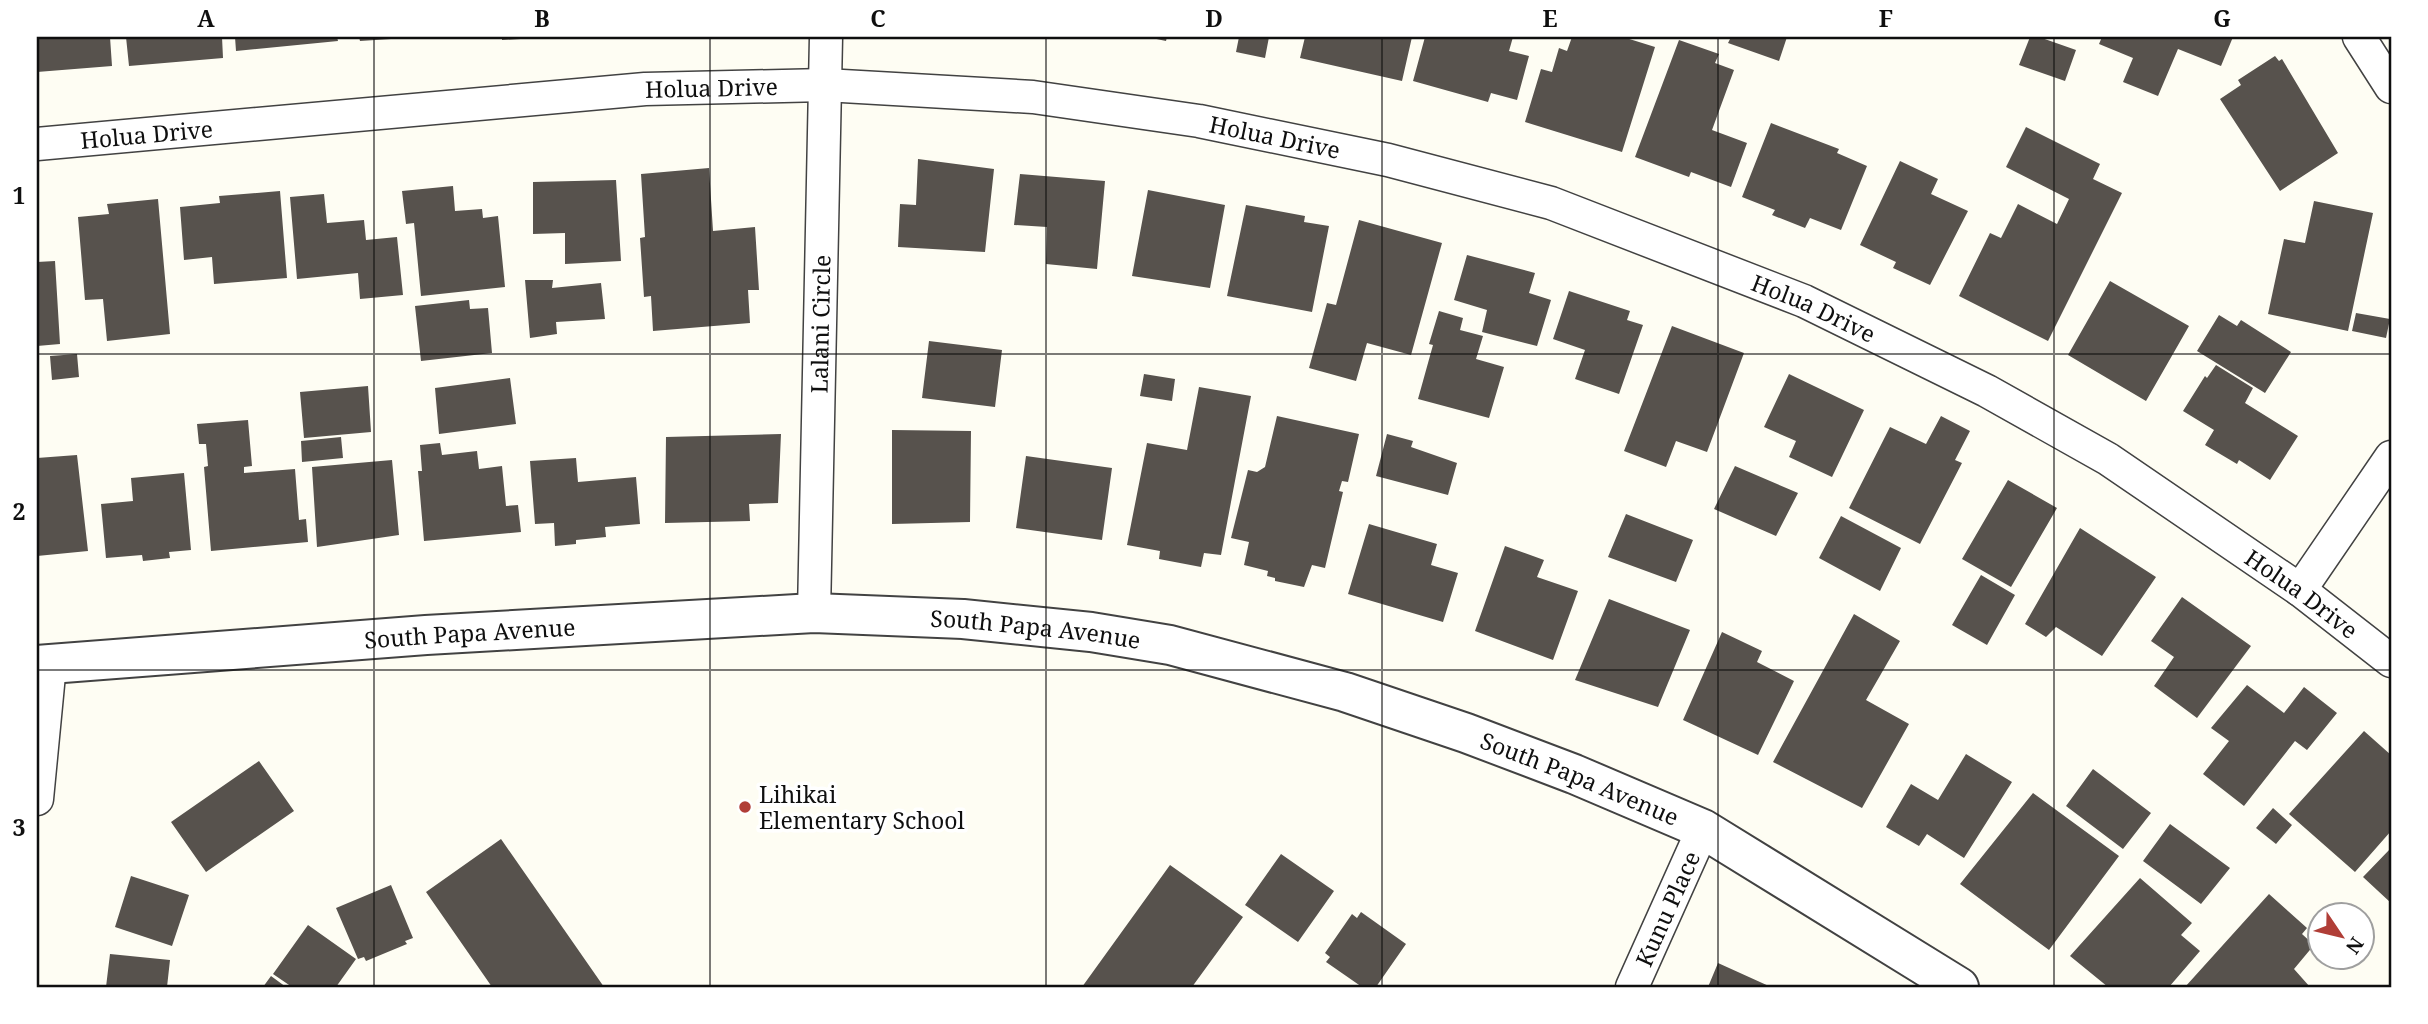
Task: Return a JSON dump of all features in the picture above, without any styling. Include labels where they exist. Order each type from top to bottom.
[{"type":"street","name":"Lalani Circle","points":[[814,613],[826,37]]},
{"type":"street","points":[[2359,37],[2391,87]]},
{"type":"street","name":"Holua Drive","points":[[37,144],[645,89],[825,85],[1033,97],[1199,121],[1388,160],[1551,203],[1804,301],[1987,391],[2108,459],[2300,590],[2391,661]]},
{"type":"street","points":[[2300,590],[2391,457]]},
{"type":"street","name":"South Papa Avenue","points":[[44,664],[426,635],[814,613],[963,619],[1091,632],[1170,645],[1345,692],[1454,729],[1574,774],[1703,829],[1959,987]]},
{"type":"street","points":[[37,799],[44,664]]},
{"type":"street","name":"Kunu Place","points":[[1632,987],[1703,829]]},
{"type":"building","points":[[37,37],[110,37],[112,66],[37,72]]},
{"type":"building","points":[[126,37],[222,37],[223,58],[129,66]]},
{"type":"building","points":[[235,37],[337,37],[338,41],[236,51]]},
{"type":"building","points":[[359,37],[390,37],[391,39],[360,41]]},
{"type":"building","points":[[502,37],[521,37],[521,39],[502,40]]},
{"type":"building","points":[[1147,37],[1167,37],[1166,41]]},
{"type":"building","points":[[1239,37],[1269,37],[1265,58],[1236,52]]},
{"type":"building","points":[[1305,37],[1412,37],[1402,81],[1300,58]]},
{"type":"building","points":[[1425,37],[1513,37],[1509,51],[1529,56],[1517,100],[1491,93],[1488,102],[1413,81]]},
{"type":"building","points":[[1572,37],[1623,37],[1655,47],[1622,152],[1525,122],[1541,69],[1552,72],[1559,48],[1567,51]]},
{"type":"building","points":[[1731,37],[1787,37],[1779,61],[1728,43]]},
{"type":"building","points":[[2030,37],[2039,37],[2076,50],[2065,81],[2019,65]]},
{"type":"building","points":[[2102,37],[2233,37],[2221,66],[2178,49],[2158,96],[2123,82],[2133,58],[2099,44]]},
{"type":"building","points":[[1679,40],[1719,54],[1715,63],[1734,70],[1712,130],[1747,143],[1731,187],[1691,172],[1689,177],[1635,157]]},
{"type":"building","points":[[2275,56],[2279,61],[2282,59],[2338,153],[2280,191],[2220,99],[2241,85],[2238,80]]},
{"type":"building","points":[[1771,123],[1839,149],[1837,153],[1867,166],[1841,230],[1810,218],[1805,228],[1772,215],[1775,210],[1742,197]]},
{"type":"building","points":[[2026,127],[2100,164],[2093,179],[2122,193],[2048,341],[1959,296],[1990,233],[2001,238],[2018,204],[2057,224],[2069,199],[2006,167]]},
{"type":"building","points":[[918,159],[994,169],[985,252],[898,247],[900,204],[916,205]]},
{"type":"building","points":[[1900,161],[1938,179],[1931,194],[1968,211],[1930,285],[1893,268],[1896,262],[1860,245]]},
{"type":"building","points":[[709,168],[713,231],[755,227],[759,290],[748,290],[750,323],[653,331],[651,296],[644,297],[640,238],[645,237],[641,174]]},
{"type":"building","points":[[1020,174],[1105,181],[1097,269],[1046,264],[1047,227],[1014,225]]},
{"type":"building","points":[[616,180],[621,261],[565,264],[565,233],[533,234],[533,182]]},
{"type":"building","points":[[453,186],[455,211],[482,209],[483,218],[498,216],[505,287],[421,296],[414,223],[406,224],[402,191]]},
{"type":"building","points":[[1148,190],[1225,205],[1210,288],[1132,276]]},
{"type":"building","points":[[280,191],[287,278],[214,284],[212,257],[184,260],[180,207],[220,203],[219,196]]},
{"type":"building","points":[[324,194],[327,223],[364,220],[366,240],[397,237],[403,295],[360,299],[358,273],[297,279],[290,197]]},
{"type":"building","points":[[158,199],[170,334],[107,341],[103,299],[85,300],[78,217],[109,214],[107,204]]},
{"type":"building","points":[[2314,201],[2373,213],[2348,331],[2268,314],[2284,239],[2305,243]]},
{"type":"building","points":[[1246,205],[1305,216],[1304,222],[1329,226],[1312,312],[1227,296]]},
{"type":"building","points":[[1359,220],[1442,243],[1411,355],[1367,343],[1356,381],[1309,368],[1327,303],[1336,305]]},
{"type":"building","points":[[1467,255],[1535,273],[1529,293],[1551,300],[1537,346],[1482,332],[1487,310],[1454,300]]},
{"type":"building","points":[[55,261],[60,344],[37,346],[37,262]]},
{"type":"building","points":[[525,280],[553,280],[552,288],[601,283],[605,319],[556,322],[557,334],[530,338]]},
{"type":"building","points":[[2110,281],[2189,326],[2146,401],[2068,355]]},
{"type":"building","points":[[1569,291],[1630,311],[1627,320],[1643,325],[1619,394],[1575,379],[1585,350],[1553,339]]},
{"type":"building","points":[[469,300],[470,309],[488,308],[492,353],[421,361],[415,306]]},
{"type":"building","points":[[1439,311],[1463,318],[1460,330],[1483,336],[1476,359],[1504,367],[1489,418],[1418,399]]},
{"type":"building","points":[[2356,313],[2390,319],[2386,338],[2352,331]]},
{"type":"building","points":[[2219,315],[2237,326],[2241,320],[2291,352],[2265,393],[2197,351]]},
{"type":"building","points":[[1672,326],[1744,353],[1707,452],[1676,441],[1666,467],[1624,451]]},
{"type":"building","points":[[929,341],[1002,350],[995,407],[922,398]]},
{"type":"building","points":[[77,354],[79,377],[52,380],[50,356]]},
{"type":"building","points":[[2216,365],[2253,388],[2245,403],[2298,436],[2270,480],[2239,460],[2237,464],[2205,445],[2214,430],[2183,411],[2205,376],[2207,378]]},
{"type":"building","points":[[1144,374],[1175,379],[1172,401],[1140,396]]},
{"type":"building","points":[[1789,374],[1864,410],[1832,477],[1789,457],[1796,441],[1764,427]]},
{"type":"building","points":[[510,378],[516,424],[439,434],[435,388]]},
{"type":"building","points":[[368,386],[371,432],[304,438],[300,392]]},
{"type":"building","points":[[1199,387],[1251,396],[1221,555],[1204,553],[1201,567],[1159,559],[1160,551],[1127,545],[1147,443],[1187,450]]},
{"type":"building","points":[[1277,416],[1359,434],[1348,482],[1342,481],[1339,491],[1343,492],[1325,568],[1312,565],[1304,587],[1275,581],[1275,578],[1267,576],[1268,571],[1244,565],[1249,542],[1231,538],[1248,470],[1257,472],[1265,467]]},
{"type":"building","points":[[1941,416],[1970,431],[1955,460],[1962,463],[1920,544],[1849,508],[1890,427],[1926,444]]},
{"type":"building","points":[[248,420],[252,466],[244,467],[244,473],[295,469],[299,520],[306,519],[308,542],[211,551],[204,467],[208,466],[206,444],[199,444],[197,424]]},
{"type":"building","points":[[892,430],[971,431],[970,522],[892,524]]},
{"type":"building","points":[[781,434],[778,503],[749,504],[750,521],[665,523],[666,437]]},
{"type":"building","points":[[1387,434],[1413,441],[1411,447],[1457,463],[1448,495],[1376,476]]},
{"type":"building","points":[[341,437],[343,458],[302,462],[301,441]]},
{"type":"building","points":[[440,443],[442,455],[477,451],[479,469],[502,466],[506,506],[518,505],[521,532],[424,541],[418,471],[422,471],[420,445]]},
{"type":"building","points":[[77,455],[88,551],[37,556],[37,458]]},
{"type":"building","points":[[1026,456],[1112,468],[1102,540],[1016,528]]},
{"type":"building","points":[[576,458],[578,482],[636,477],[640,524],[605,527],[606,537],[576,540],[576,544],[555,546],[554,523],[535,524],[530,461]]},
{"type":"building","points":[[392,460],[399,535],[317,547],[312,467]]},
{"type":"building","points":[[1735,466],[1798,493],[1776,536],[1714,509]]},
{"type":"building","points":[[184,473],[191,550],[169,552],[170,558],[143,561],[142,555],[106,558],[101,504],[133,501],[131,478]]},
{"type":"building","points":[[2008,480],[2057,508],[2011,587],[1962,559]]},
{"type":"building","points":[[1626,514],[1693,540],[1676,582],[1608,557]]},
{"type":"building","points":[[1841,516],[1901,548],[1880,591],[1819,558]]},
{"type":"building","points":[[1369,524],[1437,544],[1431,565],[1458,573],[1443,622],[1348,594]]},
{"type":"building","points":[[2080,528],[2156,577],[2102,656],[2056,627],[2046,637],[2025,624]]},
{"type":"building","points":[[1505,546],[1544,560],[1537,577],[1578,591],[1553,660],[1475,631]]},
{"type":"building","points":[[1981,575],[2015,595],[1987,645],[1952,625]]},
{"type":"building","points":[[2182,597],[2251,646],[2197,718],[2154,686],[2174,657],[2151,641]]},
{"type":"building","points":[[1609,599],[1690,630],[1658,707],[1575,680]]},
{"type":"building","points":[[1854,614],[1900,641],[1866,700],[1909,724],[1862,808],[1773,762]]},
{"type":"building","points":[[1722,632],[1762,651],[1757,662],[1794,681],[1758,755],[1683,720]]},
{"type":"building","points":[[2247,685],[2284,713],[2304,687],[2337,713],[2307,750],[2295,741],[2244,806],[2203,774],[2229,741],[2211,728]]},
{"type":"building","points":[[2364,731],[2391,755],[2391,831],[2355,872],[2289,814]]},
{"type":"building","points":[[1966,754],[2012,782],[1964,858],[1927,834],[1919,846],[1886,827],[1911,784],[1938,800]]},
{"type":"building","points":[[259,761],[294,811],[206,872],[171,822]]},
{"type":"building","points":[[2093,769],[2151,813],[2123,849],[2066,806]]},
{"type":"building","points":[[2033,793],[2119,856],[2049,950],[1960,884]]},
{"type":"building","points":[[2273,808],[2292,825],[2276,844],[2256,828]]},
{"type":"building","points":[[2170,824],[2230,868],[2201,904],[2143,861]]},
{"type":"building","points":[[501,839],[604,987],[492,987],[426,892]]},
{"type":"building","points":[[2391,848],[2391,903],[2363,877]]},
{"type":"building","points":[[1281,854],[1334,891],[1298,942],[1245,905]]},
{"type":"building","points":[[1170,865],[1243,917],[1192,987],[1082,987]]},
{"type":"building","points":[[131,876],[189,895],[172,946],[115,927]]},
{"type":"building","points":[[2140,878],[2192,923],[2181,935],[2200,951],[2169,987],[2108,987],[2070,956]]},
{"type":"building","points":[[391,885],[413,938],[405,941],[407,944],[366,961],[364,957],[358,959],[336,908]]},
{"type":"building","points":[[2269,894],[2306,927],[2302,934],[2306,938],[2306,955],[2294,969],[2310,987],[2185,987]]},
{"type":"building","points":[[1361,912],[1406,944],[1376,987],[1362,987],[1326,962],[1330,957],[1325,953],[1352,914],[1357,918]]},
{"type":"building","points":[[308,925],[356,959],[336,987],[292,987],[273,974]]},
{"type":"building","points":[[110,954],[170,960],[167,987],[106,987]]},
{"type":"building","points":[[1718,963],[1771,987],[1708,987]]},
{"type":"building","points":[[271,976],[286,987],[263,987]]},
{"type":"place","name":"Lihikai Elementary School","points":[[745,807]]}]
